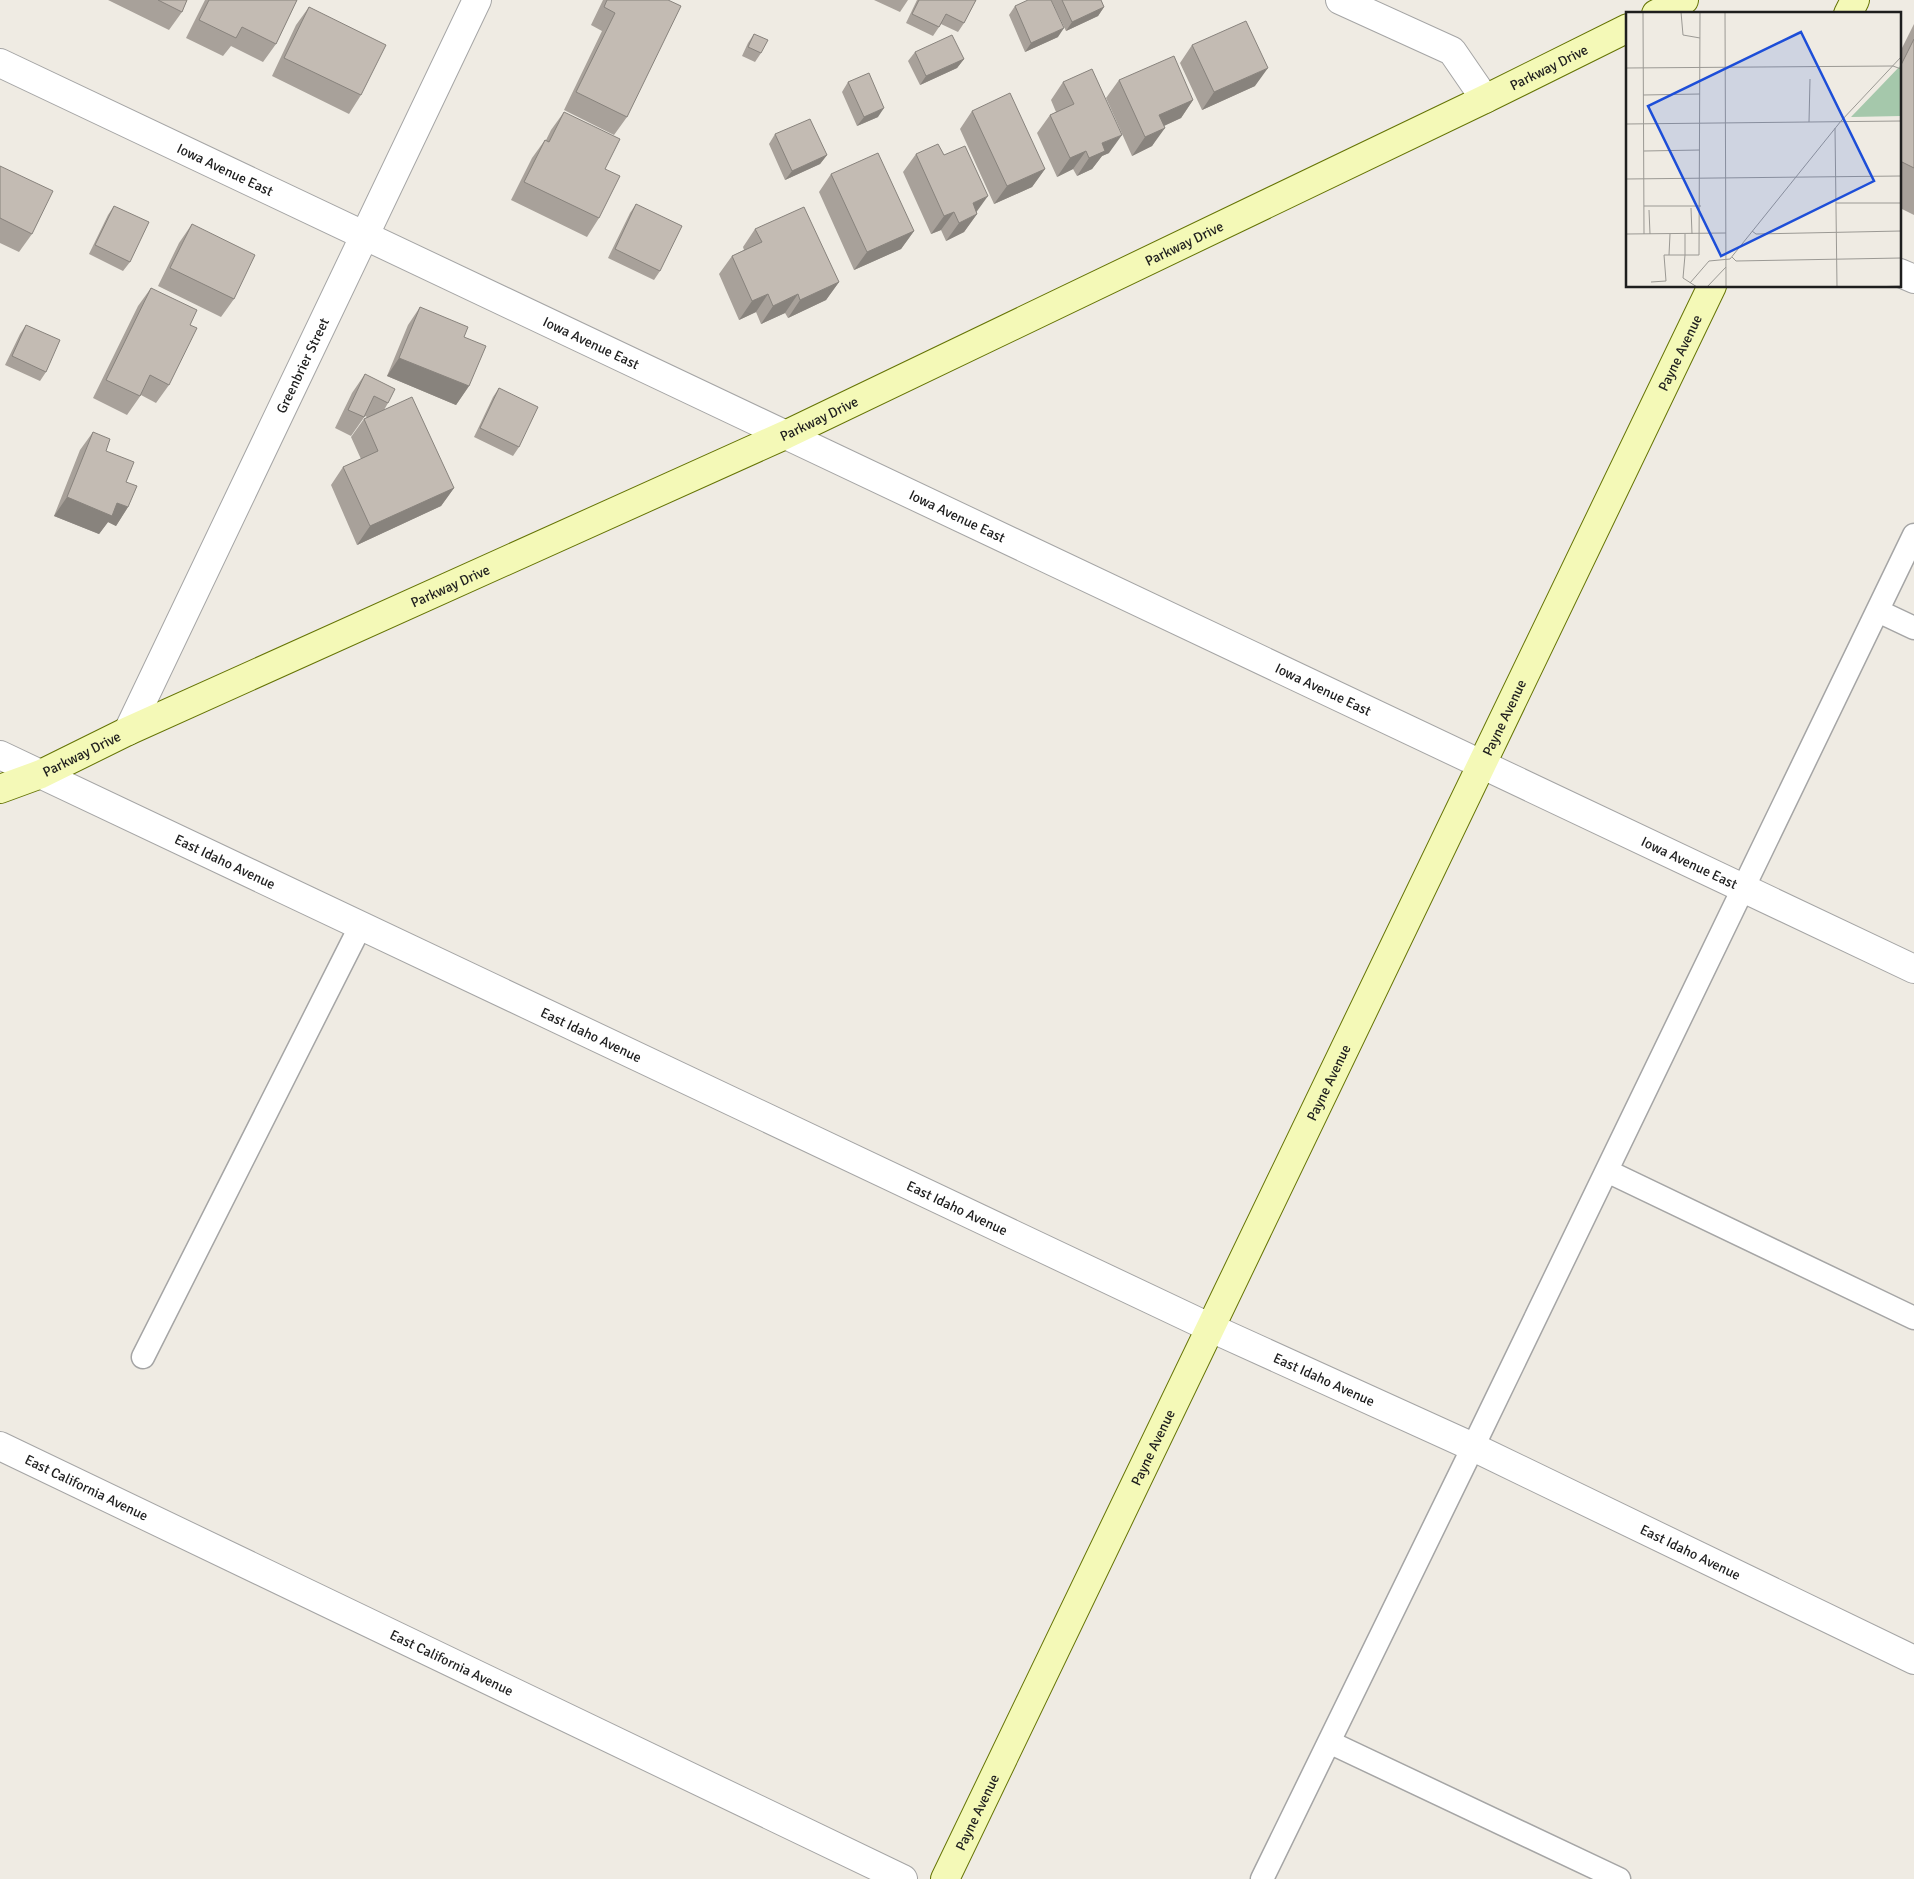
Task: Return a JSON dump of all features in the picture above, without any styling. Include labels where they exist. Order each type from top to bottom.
[{"type":"street","name":"Greenbrier Street","points":[[128,731],[477,0]]},
{"type":"street","points":[[1340,0],[1452,52],[1485,99]]},
{"type":"street","points":[[1660,12],[1684,0]]},
{"type":"street","points":[[1849,12],[1854,0]]},
{"type":"street","name":"Parkway Drive","points":[[0,789],[41,774],[128,731],[785,435],[1485,99],[1626,29]]},
{"type":"street","name":"Iowa Avenue East","points":[[0,63],[1914,969]]},
{"type":"street","points":[[1902,274],[1914,279]]},
{"type":"street","name":"Payne Avenue","points":[[945,1879],[1711,288]]},
{"type":"street","name":"East Idaho Avenue","points":[[0,755],[1211,1328],[1474,1447],[1914,1660]]},
{"type":"street","name":"East California Avenue","points":[[0,1446],[903,1879]]},
{"type":"lane","points":[[1262,1879],[1474,1447],[1914,535]]},
{"type":"lane","points":[[1878,611],[1914,628]]},
{"type":"lane","points":[[143,1357],[361,925]]},
{"type":"lane","points":[[1607,1171],[1914,1318]]},
{"type":"lane","points":[[1329,1742],[1619,1879]]},
{"type":"building","points":[[158,0],[187,0],[182,12]]},
{"type":"building","points":[[209,0],[297,0],[276,44],[242,27],[236,38],[199,20]]},
{"type":"building","points":[[607,0],[668,0],[681,6],[627,117],[576,92],[615,13],[604,7]]},
{"type":"building","points":[[919,0],[976,0],[964,23],[946,14],[939,27],[912,14]]},
{"type":"building","points":[[1028,0],[1051,0],[1064,28],[1031,43],[1015,6]]},
{"type":"building","points":[[1062,0],[1101,0],[1104,7],[1072,22]]},
{"type":"building","points":[[309,7],[386,45],[361,95],[284,58]]},
{"type":"building","points":[[1246,21],[1268,68],[1214,92],[1192,45]]},
{"type":"building","points":[[754,34],[768,40],[761,53],[748,47]]},
{"type":"building","points":[[952,35],[964,59],[926,76],[915,52]]},
{"type":"building","points":[[1914,39],[1914,168],[1902,162],[1902,63]]},
{"type":"building","points":[[1174,56],[1193,100],[1159,115],[1165,128],[1145,137],[1119,80]]},
{"type":"building","points":[[1092,69],[1122,135],[1102,143],[1105,151],[1089,158],[1086,151],[1070,158],[1050,115],[1074,104],[1063,82]]},
{"type":"building","points":[[869,73],[884,108],[864,117],[848,82]]},
{"type":"building","points":[[1010,93],[1045,169],[1007,186],[972,111]]},
{"type":"building","points":[[564,112],[620,139],[605,169],[620,176],[599,218],[524,182],[545,140],[549,142]]},
{"type":"building","points":[[810,119],[827,155],[792,171],[775,134]]},
{"type":"building","points":[[938,144],[944,155],[965,146],[988,196],[973,203],[977,214],[959,223],[954,212],[944,216],[916,154]]},
{"type":"building","points":[[878,153],[914,231],[867,252],[831,174]]},
{"type":"building","points":[[0,166],[53,191],[32,234],[0,218]]},
{"type":"building","points":[[636,204],[682,226],[660,271],[615,249]]},
{"type":"building","points":[[114,206],[149,222],[130,262],[95,245]]},
{"type":"building","points":[[804,207],[839,282],[800,300],[798,294],[773,306],[768,294],[752,301],[732,256],[762,242],[755,229]]},
{"type":"building","points":[[192,224],[255,255],[234,299],[170,268]]},
{"type":"building","points":[[151,288],[197,310],[190,325],[197,328],[169,385],[150,375],[140,396],[106,380]]},
{"type":"building","points":[[420,307],[468,327],[464,337],[486,346],[469,386],[399,358]]},
{"type":"building","points":[[26,325],[60,340],[46,372],[12,356]]},
{"type":"building","points":[[365,374],[395,389],[388,403],[374,396],[364,417],[348,410]]},
{"type":"building","points":[[499,388],[538,407],[519,447],[480,428]]},
{"type":"building","points":[[412,397],[454,488],[370,526],[343,467],[378,451],[364,419]]},
{"type":"building","points":[[93,432],[110,439],[106,451],[134,462],[126,482],[137,486],[128,507],[117,503],[112,516],[67,497]]}]
